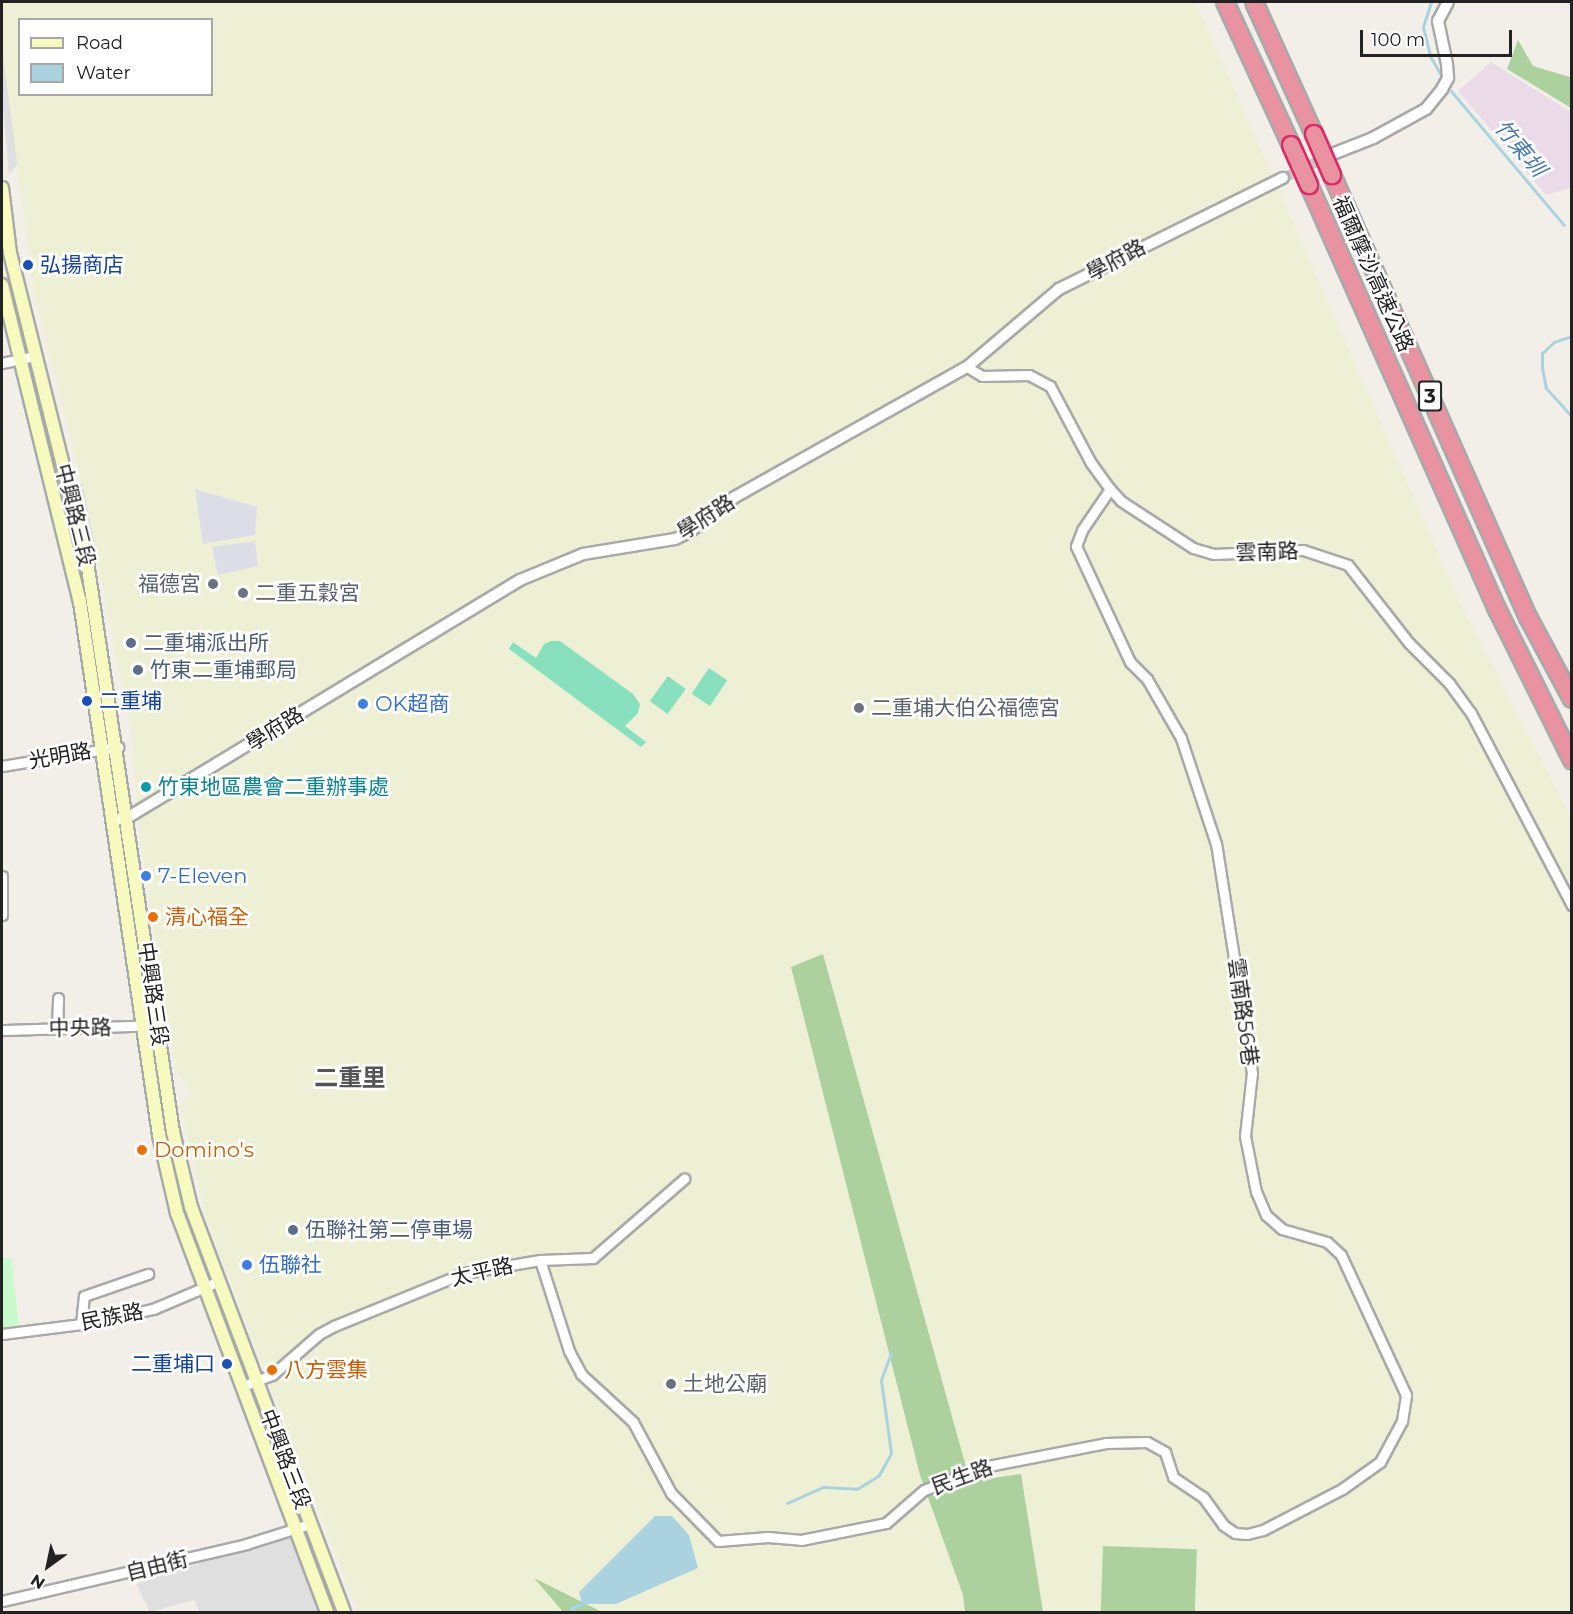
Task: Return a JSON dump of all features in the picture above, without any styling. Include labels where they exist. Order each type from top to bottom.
[{"type":"highway","name":"福爾摩沙高速公路","points":[[1225,2],[1309,185],[1497,609],[1572,760]]},
{"type":"highway","name":"福爾摩沙高速公路","points":[[1254,2],[1528,617],[1572,699]]},
{"type":"main road","name":"中興路三段","points":[[2,188],[10,253],[87,562],[118,747],[173,1131],[191,1207],[217,1282],[344,1612]]},
{"type":"main road","name":"中興路三段","points":[[2,285],[80,602],[159,1135],[177,1213],[327,1612]]},
{"type":"street","points":[[1335,153],[1373,138],[1426,109],[1442,89],[1448,78],[1438,21],[1448,2]]},
{"type":"street","name":"學府路","points":[[113,820],[127,818],[520,580],[583,554],[675,539],[688,533],[735,497],[967,366],[1059,290],[1283,178]]},
{"type":"street","points":[[2,363],[34,356]]},
{"type":"street","name":"雲南路","points":[[967,366],[982,376],[1029,375],[1050,386],[1091,463],[1110,489],[1121,501],[1193,548],[1214,554],[1303,550],[1348,565],[1409,644],[1449,683],[1471,713],[1572,904]]},
{"type":"street","name":"雲南路56巷","points":[[1110,489],[1082,530],[1076,546],[1130,662],[1147,679],[1181,738],[1216,844],[1252,1073],[1245,1136],[1256,1192],[1266,1215],[1282,1229],[1327,1242],[1341,1255],[1406,1395],[1394,1444],[1380,1462],[1342,1489],[1263,1530],[1235,1533],[1223,1525],[1203,1497],[1173,1477],[1165,1452],[1147,1442]]},
{"type":"street","name":"光明路","points":[[2,766],[118,747]]},
{"type":"street","points":[[2,876],[2,915]]},
{"type":"street","points":[[57,1029],[58,998]]},
{"type":"street","name":"中央路","points":[[2,1030],[158,1025]]},
{"type":"street","name":"太平路","points":[[243,1386],[290,1363],[319,1334],[334,1326],[464,1273],[540,1260],[593,1258],[684,1179]]},
{"type":"street","name":"民生路","points":[[540,1260],[569,1351],[581,1374],[633,1422],[671,1493],[718,1541],[768,1537],[801,1540],[886,1523],[924,1490],[983,1467],[1106,1443],[1147,1442]]},
{"type":"street","points":[[81,1324],[84,1296],[148,1274]]},
{"type":"street","name":"民族路","points":[[2,1334],[81,1324],[153,1308],[217,1282]]},
{"type":"street","name":"自由街","points":[[2,1601],[146,1569],[310,1524]]},
{"type":"shaded area","points":[[2,2],[18,18],[18,96],[20,96],[26,155],[9,174],[2,98]]},
{"type":"shaded area","points":[[1491,62],[1571,112],[1571,188],[1546,195],[1458,91]]},
{"type":"shaded area","points":[[110,477],[101,550],[91,555],[75,485]]},
{"type":"shaded area","points":[[195,489],[257,507],[255,535],[203,544]]},
{"type":"shaded area","points":[[255,541],[258,566],[218,575],[212,547]]},
{"type":"shaded area","points":[[292,1533],[320,1612],[199,1612],[194,1600],[150,1612],[136,1584]]},
{"type":"green space","points":[[2,2],[1196,2],[1462,607],[1571,817],[1571,1612],[358,1612],[207,1222],[180,1104],[191,1095],[175,1068],[139,829],[132,739],[85,495],[34,292],[2,47]]},
{"type":"green space","points":[[1518,40],[1533,66],[1570,77],[1571,71],[1571,108],[1507,69]]},
{"type":"green space","points":[[560,641],[633,694],[640,704],[638,713],[625,726],[646,742],[641,747],[509,649],[513,642],[536,658],[544,644]]},
{"type":"green space","points":[[709,668],[727,680],[710,706],[692,694]]},
{"type":"green space","points":[[668,676],[686,689],[668,714],[650,701]]},
{"type":"green space","points":[[823,954],[970,1481],[1021,1474],[1043,1612],[965,1612],[963,1595],[920,1475],[791,967]]},
{"type":"green space","points":[[11,1257],[20,1334],[2,1336],[2,1259]]},
{"type":"green space","points":[[1103,1546],[1197,1549],[1195,1612],[1101,1612]]},
{"type":"green space","points":[[534,1578],[602,1612],[563,1612]]},
{"type":"water","points":[[655,1516],[672,1516],[689,1535],[698,1568],[616,1604],[582,1604],[579,1592]]},
{"type":"waterway","name":"竹東圳","points":[[1431,2],[1423,27],[1430,56],[1440,73]]},
{"type":"waterway","name":"竹東圳","points":[[1451,91],[1564,225]]},
{"type":"waterway","name":"竹東圳","points":[[1572,336],[1554,342],[1542,353],[1546,388],[1572,417]]},
{"type":"waterway","points":[[787,1503],[823,1487],[857,1489],[879,1475],[891,1453],[881,1380],[891,1353]]},
{"type":"waterway","points":[[576,1612],[570,1608],[582,1604]]},
{"type":"tunnel","points":[[1283,178],[1329,156]]},
{"type":"place","name":"弘揚商店","points":[[28,265]]},
{"type":"place","name":"福德宮","points":[[213,584]]},
{"type":"place","name":"二重五穀宮","points":[[243,593]]},
{"type":"place","name":"二重埔派出所","points":[[131,643]]},
{"type":"place","name":"竹東二重埔郵局","points":[[138,670]]},
{"type":"place","name":"二重埔","points":[[87,701]]},
{"type":"place","name":"OK超商","points":[[363,704]]},
{"type":"place","name":"二重埔大伯公福德宮","points":[[859,708]]},
{"type":"place","name":"竹東地區農會二重辦事處","points":[[146,787]]},
{"type":"place","name":"7-Eleven","points":[[146,876]]},
{"type":"place","name":"清心福全","points":[[153,917]]},
{"type":"place","name":"Domino's","points":[[142,1150]]},
{"type":"place","name":"伍聯社第二停車場","points":[[293,1230]]},
{"type":"place","name":"伍聯社","points":[[247,1265]]},
{"type":"place","name":"二重埔口","points":[[227,1364]]},
{"type":"place","name":"八方雲集","points":[[272,1370]]},
{"type":"place","name":"土地公廟","points":[[671,1384]]},
{"type":"district","name":"二重里","points":[[350,1078]]}]
